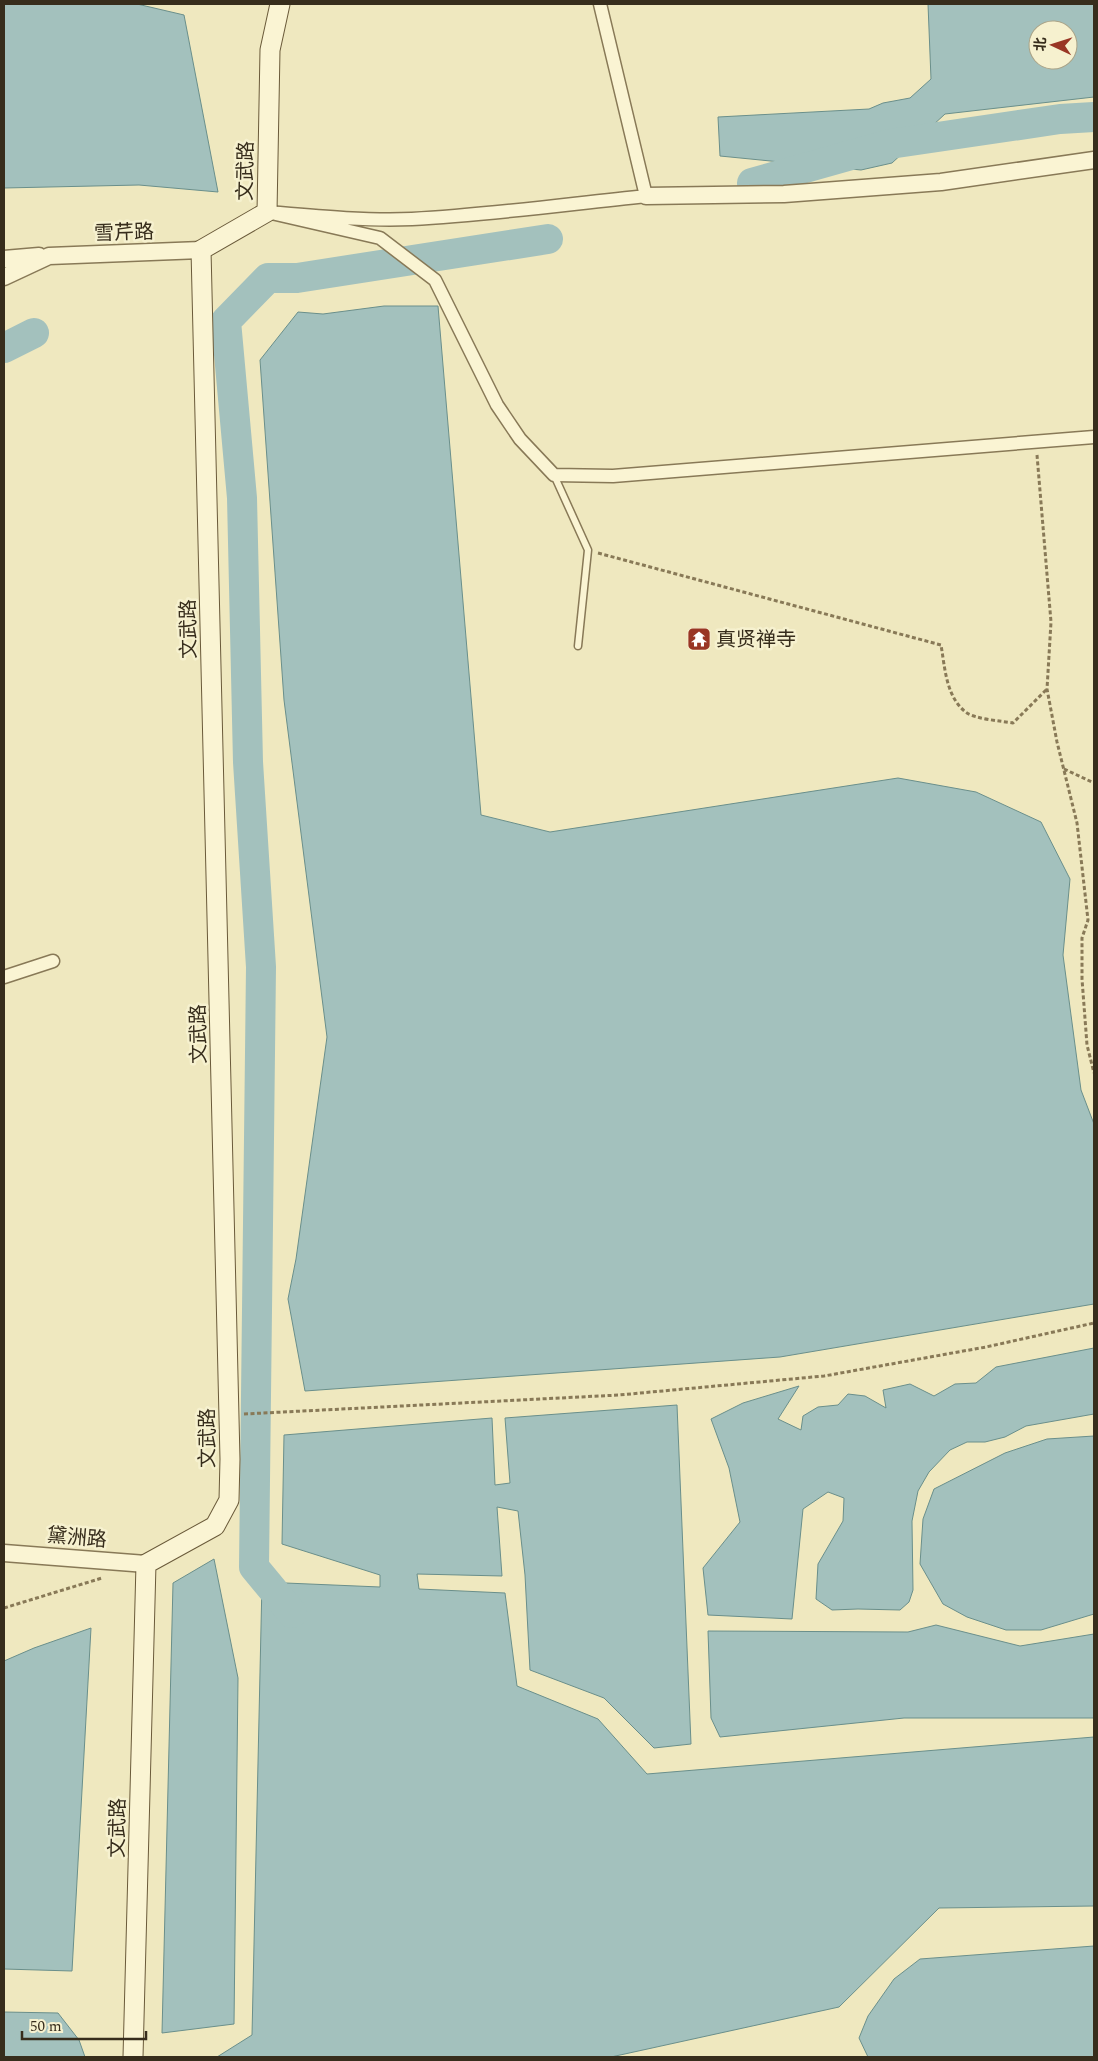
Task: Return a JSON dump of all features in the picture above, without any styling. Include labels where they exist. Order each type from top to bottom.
[{"type":"main road","name":"文武路","points":[[133,2057],[146,1564],[215,1526],[229,1500],[230,1459],[201,250],[267,212],[270,50],[280,4]]},
{"type":"street","points":[[600,4],[646,196]]},
{"type":"street","points":[[267,212],[309,216],[410,219],[582,204],[646,196],[784,194],[941,182],[1094,160]]},
{"type":"street","points":[[267,212],[380,238],[435,280],[497,405],[520,439],[554,475],[612,476],[1094,437]]},
{"type":"street","name":"雪芹路","points":[[4,259],[201,250]]},
{"type":"street","name":"雪芹路","points":[[4,277],[49,256]]},
{"type":"street","points":[[4,977],[53,961]]},
{"type":"street","name":"黛洲路","points":[[4,1552],[146,1564]]},
{"type":"lane","points":[[554,475],[588,550],[578,646]]},
{"type":"path","points":[[1038,442],[1037,453],[1051,622],[1047,689],[1063,769],[1077,823],[1088,920],[1082,938],[1082,980],[1087,1045],[1094,1073]]},
{"type":"path","points":[[588,550],[941,645],[950,693],[967,713],[1013,723],[1047,689]]},
{"type":"path","points":[[1063,769],[1094,782]]},
{"type":"path","points":[[240,1415],[619,1395],[824,1376],[986,1347],[1094,1323]]},
{"type":"path","points":[[4,1608],[108,1576]]},
{"type":"water","points":[[4,4],[137,4],[184,15],[218,192],[139,185],[4,188]]},
{"type":"water","points":[[928,4],[1094,4],[1094,97],[945,114],[892,163],[861,170],[720,156],[718,117],[869,109],[883,103],[910,98],[931,79]]},
{"type":"water","points":[[384,306],[438,306],[481,815],[550,832],[898,778],[976,792],[1041,822],[1070,879],[1063,955],[1081,1090],[1094,1124],[1094,1304],[780,1357],[305,1391],[288,1299],[296,1259],[327,1037],[284,700],[260,360],[298,312],[323,314]]},
{"type":"water","points":[[1094,1348],[1094,1414],[1026,1426],[1005,1437],[985,1442],[967,1442],[950,1450],[929,1472],[918,1491],[912,1521],[913,1590],[909,1602],[900,1610],[832,1610],[816,1599],[818,1564],[843,1521],[844,1498],[828,1492],[803,1509],[792,1619],[708,1615],[703,1568],[740,1522],[729,1468],[711,1419],[743,1403],[799,1386],[778,1419],[801,1430],[803,1416],[818,1407],[838,1405],[848,1394],[865,1396],[886,1408],[883,1390],[910,1384],[934,1396],[955,1384],[976,1383],[996,1367]]},
{"type":"water","points":[[677,1405],[691,1744],[654,1748],[604,1698],[530,1670],[525,1575],[518,1511],[497,1507],[502,1576],[417,1574],[419,1589],[505,1593],[517,1686],[598,1719],[647,1774],[1094,1737],[1094,1906],[939,1908],[839,2007],[611,2057],[217,2057],[252,2035],[262,1582],[380,1587],[380,1575],[282,1544],[284,1435],[492,1418],[495,1485],[510,1483],[505,1418]]},
{"type":"water","points":[[1094,1436],[1094,1614],[1041,1630],[1006,1630],[967,1617],[943,1604],[920,1564],[923,1519],[934,1489],[1005,1453],[1047,1439]]},
{"type":"water","points":[[214,1559],[238,1678],[234,2024],[162,2033],[173,1583]]},
{"type":"water","points":[[936,1625],[1020,1646],[1094,1634],[1094,1718],[904,1718],[720,1737],[711,1718],[708,1631],[908,1632]]},
{"type":"water","points":[[91,1628],[72,1971],[4,1969],[4,1661],[34,1648]]},
{"type":"water","points":[[1094,1946],[1094,2057],[868,2057],[859,2038],[868,2016],[894,1979],[920,1959]]},
{"type":"water","points":[[4,2012],[58,2013],[79,2040],[85,2057],[4,2057]]},
{"type":"waterway","points":[[752,183],[890,144],[1060,119],[1094,117]]},
{"type":"waterway","points":[[292,1613],[254,1567],[261,967],[248,762],[242,498],[226,321],[268,278],[297,278],[548,239]]},
{"type":"waterway","points":[[4,348],[34,333]]},
{"type":"place","name":"真贤禅寺","points":[[699,639]]}]
